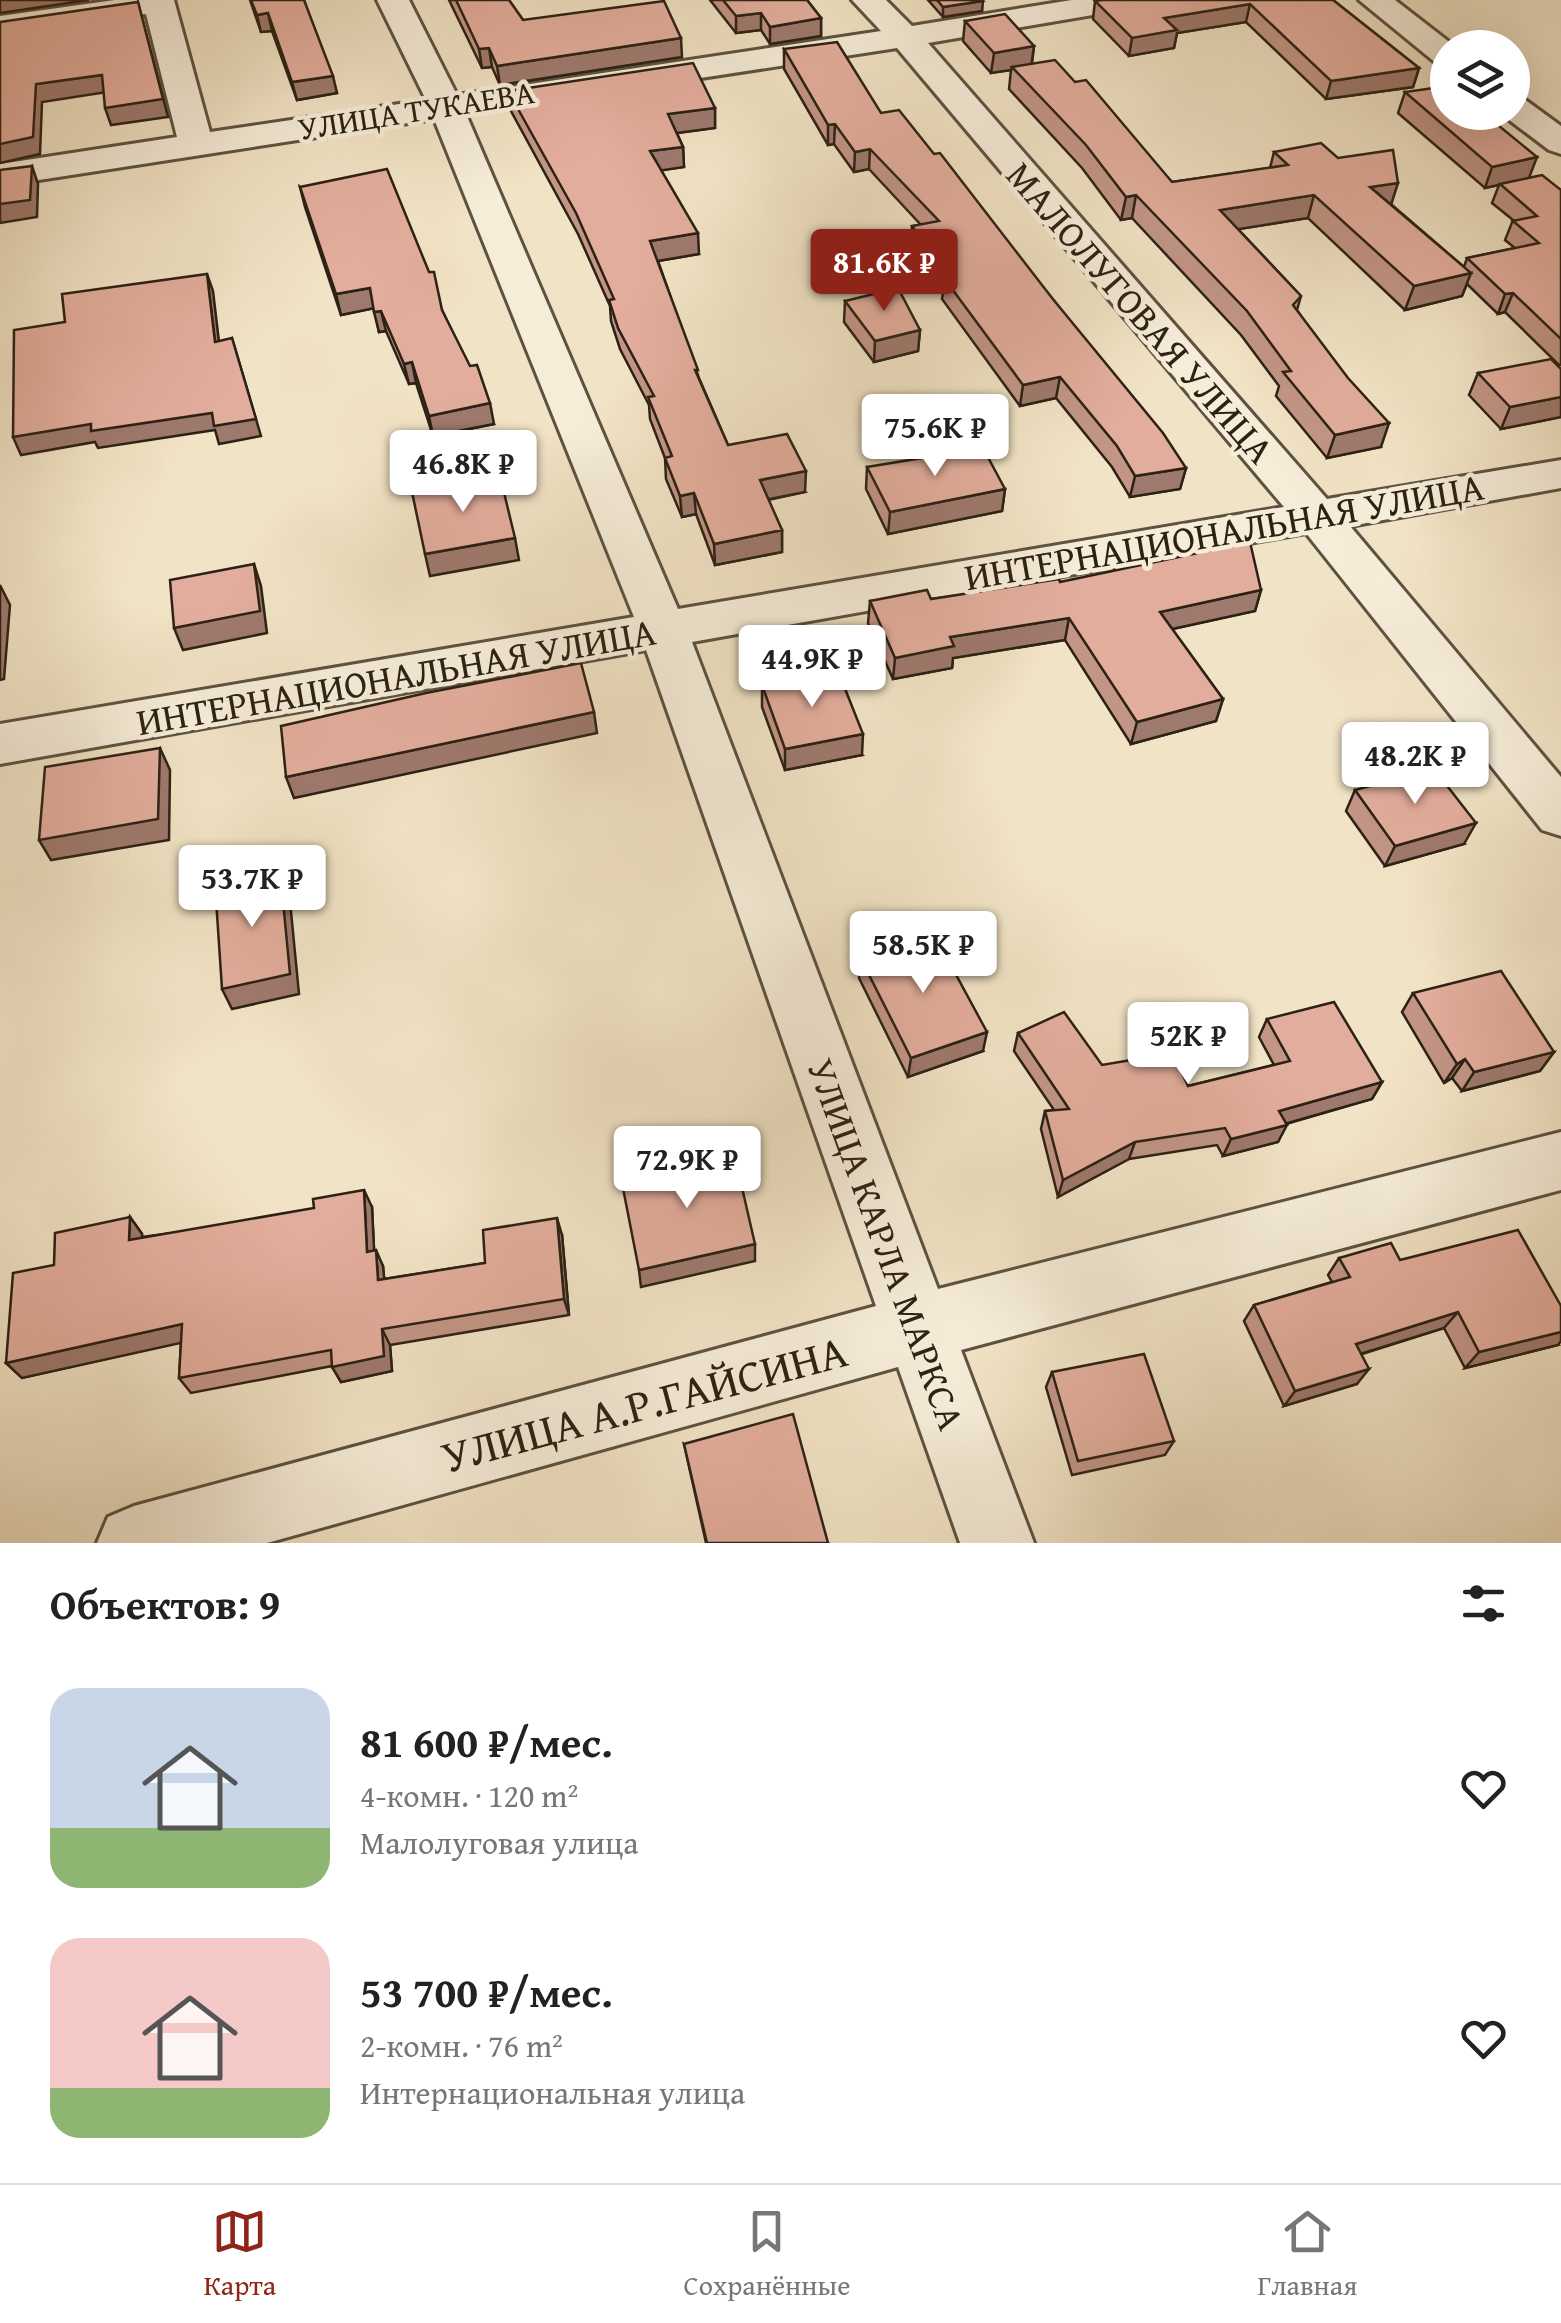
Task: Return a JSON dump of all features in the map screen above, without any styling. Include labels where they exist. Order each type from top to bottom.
[{"type":"street","name":"УЛИЦА КАРЛА МАРКСА","points":[[393,0],[445,104],[663,630],[997,1543]]},
{"type":"street","name":"МАЛОЛУГОВАЯ УЛИЦА","points":[[868,0],[906,38],[1315,514],[1561,815]]},
{"type":"street","name":"УЛИЦА ТУКАЕВА","points":[[0,174],[445,104],[906,38],[1128,0]]},
{"type":"street","points":[[1375,0],[1430,42]]},
{"type":"street","points":[[0,26],[158,2],[196,144]]},
{"type":"street","points":[[1530,120],[1561,143]]},
{"type":"street","name":"ИНТЕРНАЦИОНАЛЬНАЯ УЛИЦА","points":[[0,744],[1561,474]]},
{"type":"street","name":"УЛИЦА А.Р.ГАЙСИНА","points":[[134,1543],[918,1328],[1561,1161]]},
{"type":"building","points":[[251,0],[304,0],[333,76],[292,82],[268,13],[257,15]]},
{"type":"building","points":[[456,0],[509,0],[523,20],[664,1],[681,38],[497,66],[489,48],[479,49]]},
{"type":"building","points":[[723,0],[807,0],[821,18],[770,27],[761,13],[736,16]]},
{"type":"building","points":[[937,0],[982,0],[983,1],[943,7]]},
{"type":"building","points":[[1333,0],[1419,68],[1331,81],[1250,4],[1164,18],[1177,30],[1132,38],[1095,1]]},
{"type":"building","points":[[138,2],[163,99],[105,108],[102,75],[36,84],[33,137],[0,144],[0,22]]},
{"type":"building","points":[[1005,14],[1034,46],[994,53],[965,21]]},
{"type":"building","points":[[837,42],[881,113],[899,110],[934,154],[940,153],[1163,433],[1186,468],[1135,476],[1117,446],[1060,377],[1023,385],[944,278],[949,277],[912,226],[939,221],[870,149],[855,152],[835,124],[828,125],[784,49]]},
{"type":"building","points":[[1055,60],[1075,82],[1086,80],[1172,182],[1288,165],[1274,152],[1321,143],[1338,158],[1393,150],[1398,183],[1370,187],[1471,273],[1414,286],[1314,195],[1220,210],[1301,296],[1293,305],[1348,378],[1389,423],[1335,435],[1283,372],[1291,371],[1247,311],[1136,195],[1126,197],[1086,145],[1012,67]]},
{"type":"building","points":[[693,63],[715,108],[668,114],[683,147],[650,151],[698,233],[650,241],[695,370],[728,445],[787,434],[806,471],[760,480],[782,530],[714,544],[694,493],[680,496],[665,458],[672,456],[648,397],[654,396],[618,328],[609,300],[614,299],[576,213],[508,91]]},
{"type":"building","points":[[1430,89],[1430,114],[1405,92]]},
{"type":"building","points":[[1449,130],[1504,130],[1537,157],[1492,167]]},
{"type":"building","points":[[32,166],[30,200],[0,204],[0,170]]},
{"type":"building","points":[[387,169],[429,272],[434,272],[442,310],[470,366],[477,365],[490,403],[429,416],[412,362],[404,364],[381,311],[374,312],[370,288],[336,294],[300,187]]},
{"type":"building","points":[[1542,175],[1561,190],[1561,339],[1513,293],[1505,294],[1467,258],[1539,243],[1513,221],[1537,216],[1500,184]]},
{"type":"building","points":[[207,274],[215,342],[232,338],[256,419],[214,426],[212,413],[91,431],[91,424],[13,437],[14,330],[65,322],[62,294]]},
{"type":"building","points":[[898,288],[920,330],[875,341],[845,301]]},
{"type":"building","points":[[1551,359],[1561,369],[1561,397],[1510,407],[1478,373]]},
{"type":"building","points":[[983,448],[1005,489],[890,512],[867,467]]},
{"type":"building","points":[[500,476],[515,538],[425,554],[412,492]]},
{"type":"building","points":[[1250,542],[1261,590],[1160,612],[1223,699],[1137,722],[1069,618],[950,637],[954,646],[895,658],[870,601],[927,590],[931,599],[1059,579],[1060,582]]},
{"type":"building","points":[[254,564],[260,611],[174,628],[170,580]]},
{"type":"building","points":[[581,663],[594,712],[286,777],[281,726]]},
{"type":"building","points":[[838,671],[863,734],[785,749],[762,685]]},
{"type":"building","points":[[160,748],[158,819],[39,840],[45,767]]},
{"type":"building","points":[[1434,769],[1476,823],[1395,846],[1355,790]]},
{"type":"building","points":[[280,870],[290,974],[222,989],[215,884]]},
{"type":"building","points":[[934,934],[987,1032],[911,1058],[861,959]]},
{"type":"building","points":[[1501,971],[1554,1052],[1474,1072],[1465,1059],[1457,1064],[1413,993]]},
{"type":"building","points":[[1334,1002],[1382,1082],[1279,1111],[1287,1125],[1231,1139],[1225,1128],[1135,1142],[1063,1180],[1045,1111],[1069,1109],[1018,1033],[1064,1012],[1102,1065],[1173,1053],[1188,1086],[1290,1061],[1267,1019]]},
{"type":"building","points":[[734,1153],[755,1244],[639,1270],[621,1178]]},
{"type":"building","points":[[364,1190],[367,1252],[376,1250],[378,1280],[485,1263],[483,1230],[557,1218],[564,1299],[382,1329],[384,1356],[332,1367],[331,1350],[179,1378],[182,1324],[6,1363],[13,1273],[54,1265],[55,1233],[130,1217],[129,1240],[314,1208],[313,1199]]},
{"type":"building","points":[[1518,1230],[1561,1306],[1561,1332],[1479,1352],[1458,1312],[1356,1344],[1369,1369],[1295,1391],[1254,1305],[1350,1277],[1339,1258],[1391,1243],[1400,1260]]},
{"type":"building","points":[[1144,1354],[1174,1441],[1078,1461],[1052,1372]]},
{"type":"building","points":[[793,1414],[828,1543],[707,1543],[684,1444]]}]
